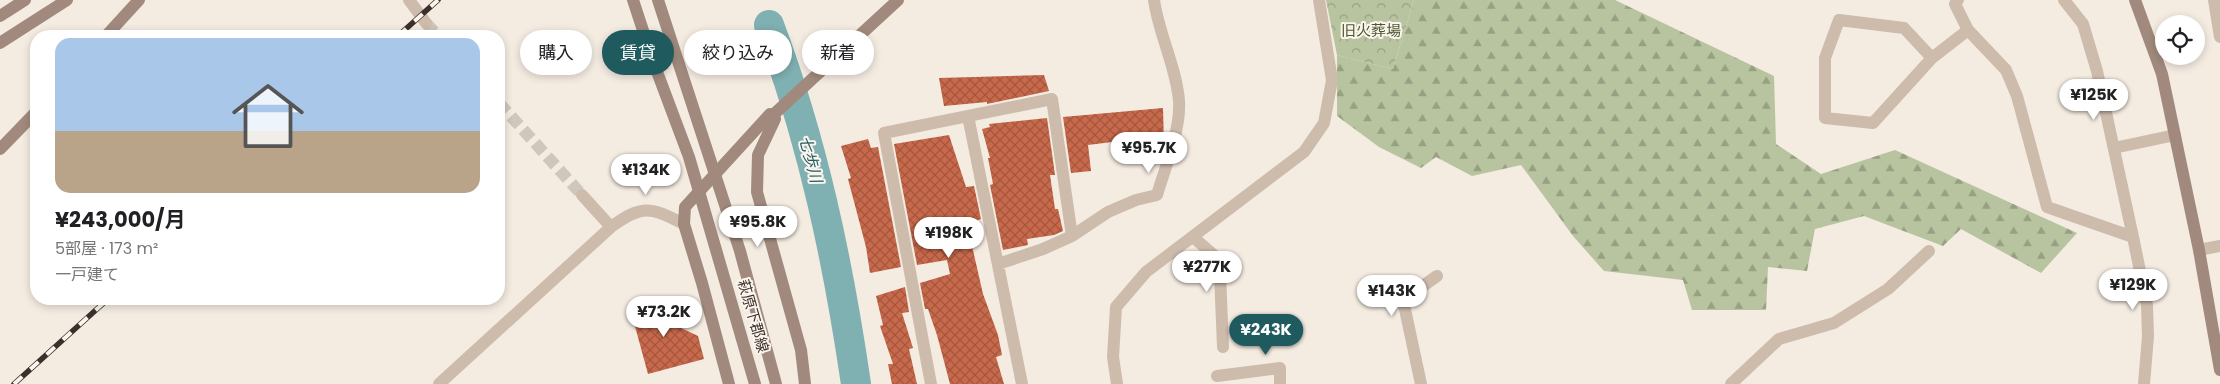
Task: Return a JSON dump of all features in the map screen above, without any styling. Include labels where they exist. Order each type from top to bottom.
[{"type":"street","points":[[0,16],[25,0]]},
{"type":"street","points":[[0,43],[67,0]]},
{"type":"street","points":[[112,30],[139,0]]},
{"type":"street","points":[[409,0],[426,23]]},
{"type":"street","name":"萩原下郡線","points":[[633,0],[653,61],[689,157],[755,384]]},
{"type":"street","name":"萩原下郡線","points":[[658,0],[740,252],[776,384]]},
{"type":"street","points":[[729,384],[684,224],[685,207],[700,188],[770,114],[772,116],[898,0]]},
{"type":"street","points":[[998,264],[1042,249],[1072,236],[1108,212],[1136,200],[1157,196],[1176,128],[1179,103],[1174,72],[1157,23],[1154,0]]},
{"type":"street","points":[[1117,384],[1113,357],[1116,307],[1146,272],[1304,152],[1324,122],[1332,80],[1319,0]]},
{"type":"street","points":[[1958,0],[1955,4],[1968,30],[2006,70],[2017,96],[2047,208],[2133,237]]},
{"type":"street","points":[[2064,0],[2083,24],[2097,71],[2133,237],[2147,306],[2148,336],[2144,384]]},
{"type":"street","points":[[2135,0],[2162,74],[2199,250],[2220,370]]},
{"type":"street","points":[[2214,0],[2220,37]]},
{"type":"street","points":[[1932,58],[1904,28],[1839,20],[1824,58],[1825,118],[1873,122],[1932,58],[1968,30]]},
{"type":"street","points":[[931,384],[884,132],[1052,99],[1072,236]]},
{"type":"street","points":[[772,116],[775,119],[758,155],[757,192],[800,350],[805,384]]},
{"type":"street","points":[[968,116],[1022,384]]},
{"type":"street","points":[[0,149],[30,118]]},
{"type":"street","points":[[2114,148],[2175,135]]},
{"type":"street","points":[[582,195],[611,227]]},
{"type":"street","points":[[439,384],[611,227],[633,213],[646,210],[660,212],[684,224]]},
{"type":"street","points":[[1194,237],[1217,258],[1220,273],[1223,347]]},
{"type":"street","points":[[2199,250],[2220,246]]},
{"type":"street","points":[[1731,384],[1779,339],[1834,323],[1888,289],[1929,251]]},
{"type":"street","points":[[1421,384],[1403,300],[1437,276]]},
{"type":"street","points":[[1217,376],[1280,368],[1280,384]]},
{"type":"green space","name":"旧火葬場","points":[[1326,0],[1414,0],[1393,69],[1337,55]]},
{"type":"green space","points":[[1414,0],[1615,0],[1774,76],[1776,144],[1821,174],[1895,150],[2077,233],[2041,273],[1961,229],[1943,246],[1864,216],[1815,229],[1807,271],[1768,267],[1766,310],[1692,310],[1683,280],[1604,271],[1573,236],[1521,165],[1472,176],[1436,157],[1421,168],[1379,147],[1337,116],[1337,55],[1393,69]]},
{"type":"building","points":[[1044,75],[1049,91],[987,104],[987,102],[944,106],[939,78]]},
{"type":"building","points":[[1163,108],[1164,144],[1162,153],[1143,158],[1136,139],[1088,145],[1091,171],[1071,173],[1063,117]]},
{"type":"building","points":[[1047,118],[1055,175],[1050,175],[1055,209],[1058,209],[1063,231],[1054,235],[1027,239],[1028,245],[1003,250],[990,185],[993,184],[988,158],[990,158],[982,129],[990,127],[989,124]]},
{"type":"building","points":[[949,135],[966,187],[974,186],[981,219],[967,224],[983,294],[998,335],[1002,355],[996,357],[1004,384],[950,384],[937,335],[928,309],[925,309],[920,283],[950,274],[947,260],[917,265],[894,144]]},
{"type":"building","points":[[868,139],[871,148],[878,147],[901,267],[870,273],[866,247],[848,179],[851,178],[841,146]]},
{"type":"building","points":[[905,287],[909,312],[902,313],[913,348],[909,349],[917,384],[892,384],[888,364],[893,364],[880,326],[883,325],[876,296]]},
{"type":"building","points":[[671,303],[677,326],[698,336],[704,359],[648,374],[630,308],[639,305]]},
{"type":"waterway","name":"七歩川","points":[[769,25],[799,113],[822,202],[841,292],[856,384]]},
{"type":"tunnel","points":[[426,23],[432,30]]},
{"type":"tunnel","points":[[505,110],[582,195]]},
{"type":"railway","points":[[405,30],[438,0]]},
{"type":"railway","points":[[14,384],[101,305]]}]
